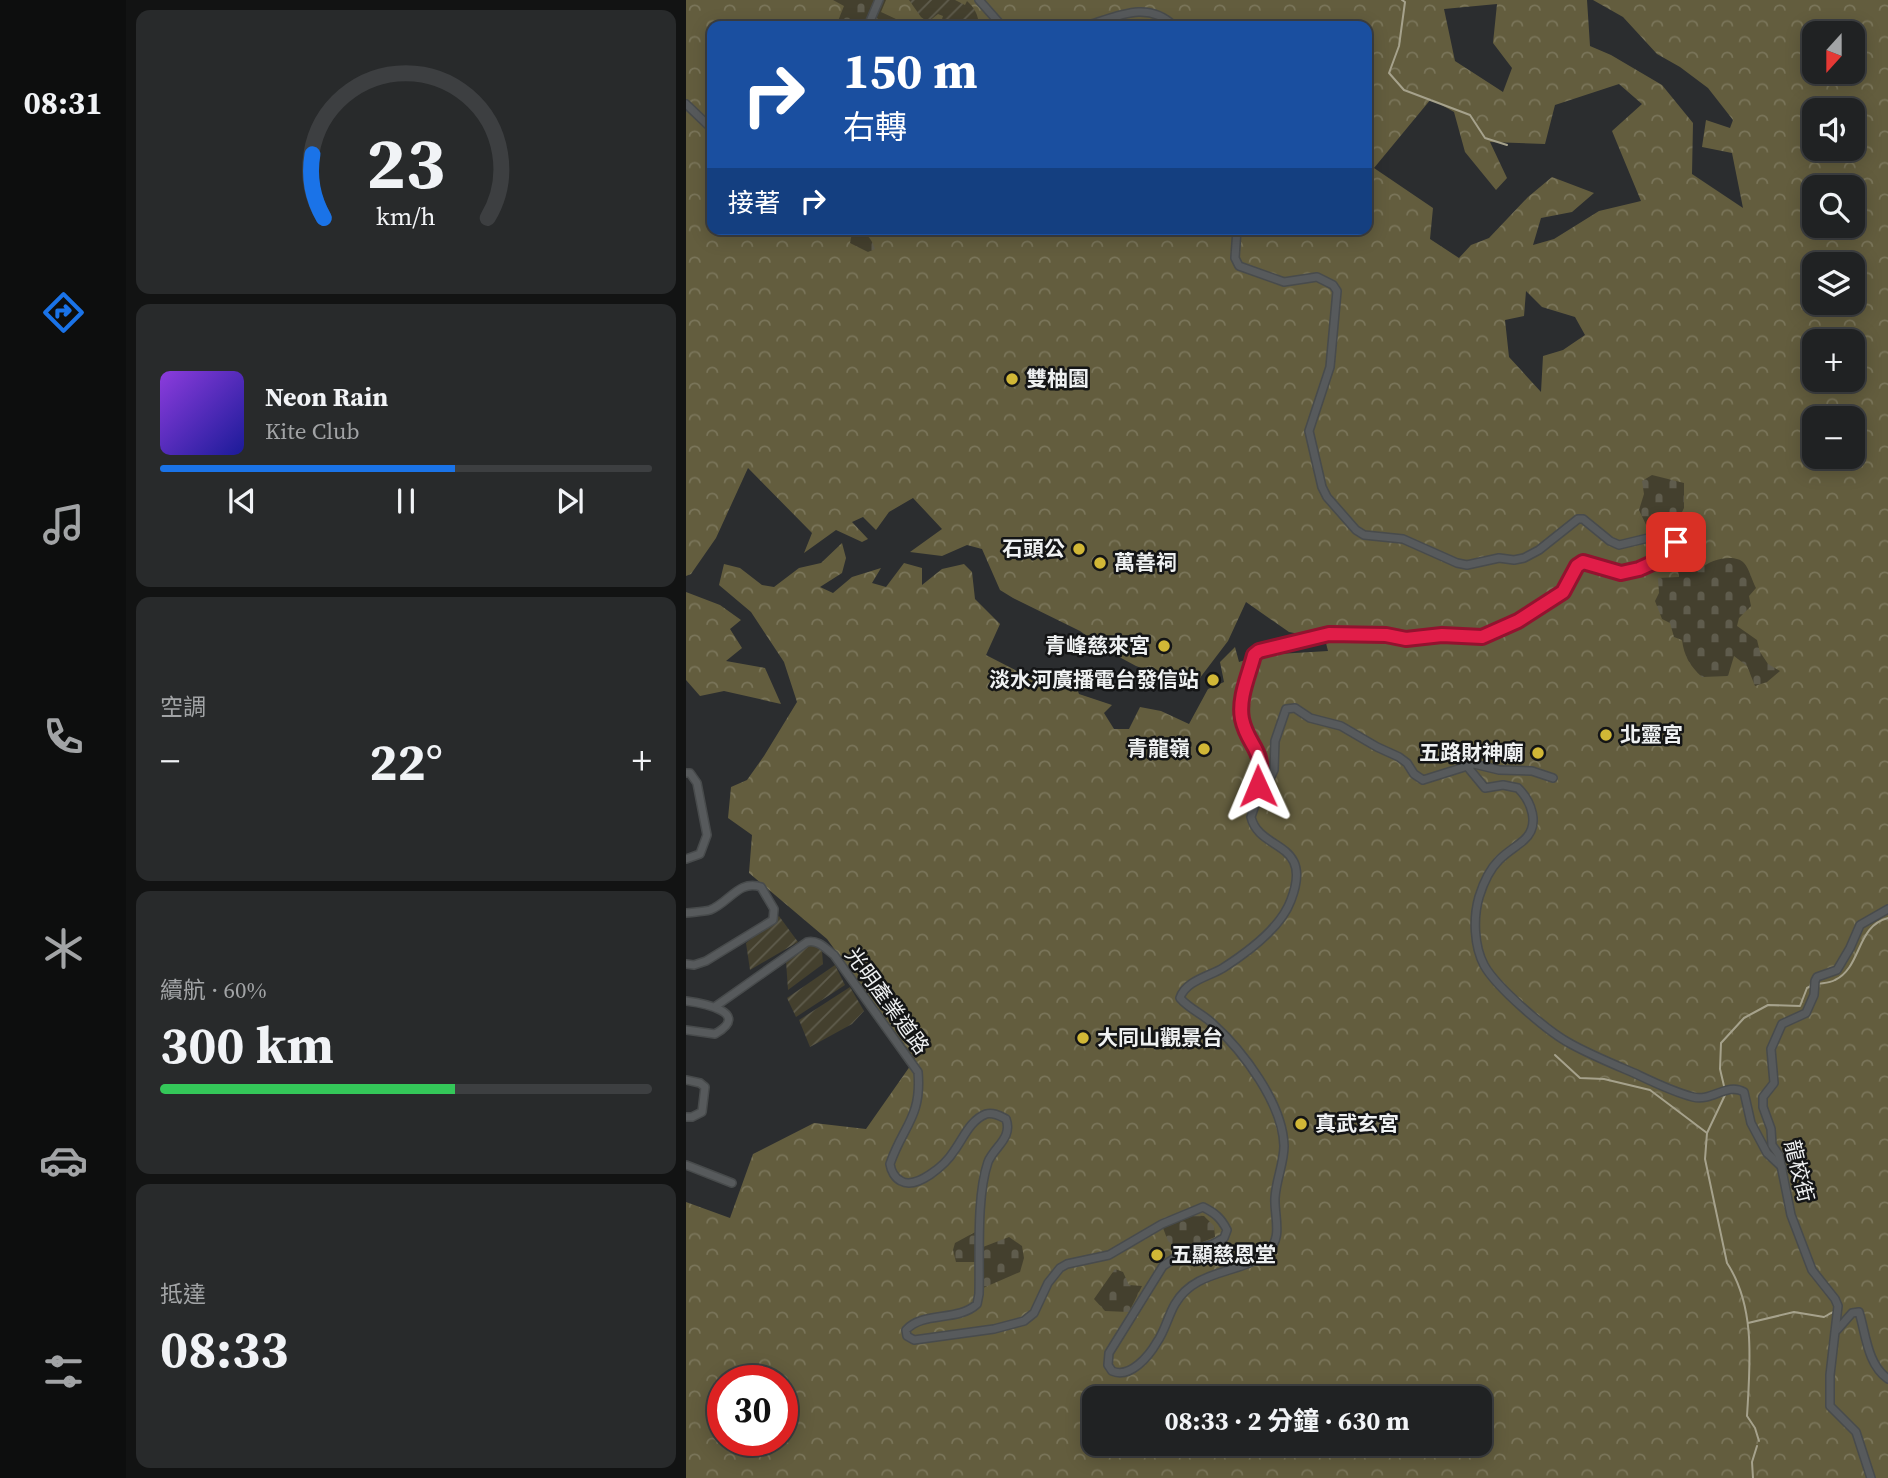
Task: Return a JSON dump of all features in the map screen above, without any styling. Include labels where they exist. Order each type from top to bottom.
[{"type":"street","points":[[870,21],[879,0]]},
{"type":"street","points":[[979,0],[998,21]]},
{"type":"street","points":[[1100,21],[1147,9],[1157,11],[1168,21]]},
{"type":"street","points":[[686,104],[707,124]]},
{"type":"street","points":[[1237,235],[1235,258],[1238,266],[1284,282],[1317,277],[1333,285],[1337,291],[1330,367],[1309,431],[1322,487],[1327,497],[1356,530],[1364,535],[1403,539],[1467,565],[1499,558],[1524,558],[1539,550],[1578,519],[1583,519],[1619,545],[1669,533],[1675,537],[1676,542],[1670,555],[1632,572],[1612,572],[1583,562],[1577,566],[1563,592],[1518,621],[1482,637],[1442,635],[1406,639],[1386,635],[1329,634],[1259,651],[1254,655],[1241,706],[1242,721],[1261,761],[1255,805]]},
{"type":"street","points":[[1255,805],[1269,782],[1276,757],[1275,741],[1286,709],[1290,707],[1310,718],[1341,726],[1399,757],[1419,779],[1474,764],[1532,771],[1553,778]]},
{"type":"street","points":[[1466,765],[1485,788],[1503,785],[1518,788],[1531,805],[1533,818],[1532,829],[1527,838],[1493,868],[1478,902],[1476,939],[1485,968],[1499,985],[1569,1043],[1657,1083],[1700,1098],[1738,1088],[1744,1093],[1751,1123],[1767,1153],[1782,1167]]},
{"type":"street","points":[[686,773],[697,783],[707,835],[700,854],[686,859]]},
{"type":"street","name":"光明產業道路","points":[[716,1006],[807,942],[818,943],[834,955],[918,1072],[917,1108],[890,1164],[898,1179],[908,1184],[921,1181],[953,1153],[973,1124],[984,1115],[992,1114],[1006,1119],[1009,1127],[1007,1135],[988,1162],[981,1200],[977,1304],[962,1312],[914,1322],[906,1330],[907,1336],[914,1340],[994,1329],[1024,1321],[1034,1313],[1054,1273],[1067,1264],[1109,1255],[1162,1224],[1203,1207],[1223,1220],[1227,1230],[1224,1238],[1181,1254],[1163,1266],[1109,1353],[1108,1365],[1112,1371],[1126,1373],[1140,1363],[1157,1343],[1176,1302],[1185,1292],[1218,1272],[1267,1253],[1277,1235],[1275,1199],[1284,1145],[1277,1118],[1262,1081],[1247,1060],[1214,1025],[1180,998],[1184,989],[1222,969],[1268,932],[1291,901],[1295,890],[1296,867],[1292,857],[1255,827],[1251,817],[1255,805]]},
{"type":"street","points":[[686,914],[711,909],[744,886],[752,884],[761,887],[774,909],[773,920],[706,961],[694,965],[686,964]]},
{"type":"street","name":"龍校街","points":[[1871,1478],[1856,1432],[1830,1406],[1830,1375],[1838,1306],[1835,1298],[1812,1270],[1799,1241],[1779,1154],[1772,1145],[1772,1129],[1763,1107],[1763,1097],[1774,1083],[1770,1058],[1782,1024],[1806,1013],[1814,995],[1817,977],[1837,970],[1860,926],[1888,909]]},
{"type":"street","points":[[686,1000],[716,1006],[726,1013],[727,1017],[719,1032],[710,1034],[686,1030]]},
{"type":"street","points":[[686,1080],[705,1087],[702,1112],[686,1117]]},
{"type":"street","points":[[686,1165],[732,1183]]},
{"type":"street","points":[[1836,1331],[1852,1313],[1859,1312],[1868,1348],[1875,1364],[1888,1379]]},
{"type":"green space","points":[[686,0],[1587,0],[1590,46],[1662,85],[1693,123],[1692,174],[1743,208],[1732,153],[1702,147],[1706,120],[1730,128],[1733,120],[1708,88],[1657,54],[1623,17],[1593,0],[1888,0],[1888,1478],[686,1478],[686,1202],[730,1218],[753,1154],[814,1123],[866,1129],[915,1059],[827,939],[749,873],[752,835],[728,818],[731,787],[747,780],[797,702],[784,662],[751,612],[719,585],[724,564],[740,568],[762,585],[774,587],[799,568],[821,563],[842,543],[846,558],[842,573],[820,587],[833,593],[852,577],[881,568],[872,583],[886,587],[904,563],[922,568],[922,585],[942,569],[964,564],[972,572],[975,599],[1000,624],[986,655],[1021,673],[1070,670],[1079,694],[1112,705],[1104,713],[1114,729],[1129,729],[1140,707],[1161,711],[1189,724],[1208,689],[1224,682],[1220,662],[1235,647],[1239,662],[1260,655],[1328,651],[1325,639],[1289,632],[1246,602],[1228,641],[1193,687],[1136,666],[1080,631],[1000,590],[982,549],[967,545],[942,556],[910,552],[942,529],[913,498],[889,512],[876,530],[863,517],[852,522],[868,539],[862,542],[836,530],[804,553],[812,533],[748,468],[716,538],[691,574],[686,576]],"holes":[[[1497,4],[1493,43],[1512,68],[1503,92],[1455,61],[1444,9]],[[1619,84],[1642,104],[1612,131],[1641,201],[1599,211],[1554,239],[1533,245],[1541,218],[1572,212],[1594,193],[1552,177],[1528,197],[1489,238],[1471,245],[1459,258],[1430,239],[1433,208],[1374,168],[1431,99],[1454,112],[1465,152],[1496,190],[1507,178],[1490,142],[1545,144],[1555,105]],[[1526,291],[1542,307],[1575,317],[1585,335],[1563,350],[1543,356],[1541,392],[1509,357],[1505,320],[1524,316]]]},
{"type":"green space","points":[[833,0],[886,0],[881,12],[900,21],[838,21],[844,6]]},
{"type":"green space","points":[[909,0],[955,0],[965,5],[967,1],[976,12],[978,21],[942,21],[943,16],[938,14],[929,21],[921,17]]},
{"type":"green space","points":[[852,235],[867,235],[875,249],[868,252],[850,243]]},
{"type":"green space","points":[[1652,475],[1684,483],[1684,508],[1677,522],[1648,529],[1639,510],[1644,494],[1642,481]]},
{"type":"green space","points":[[1687,556],[1690,568],[1702,568],[1716,560],[1729,558],[1740,560],[1746,565],[1756,588],[1749,596],[1751,606],[1739,618],[1737,626],[1757,640],[1760,652],[1768,664],[1780,671],[1767,682],[1755,686],[1747,666],[1734,656],[1728,676],[1702,677],[1691,665],[1682,640],[1674,637],[1670,623],[1662,619],[1655,601],[1659,593],[1658,578],[1679,577],[1676,557]]},
{"type":"green space","points":[[686,592],[720,605],[741,620],[730,629],[742,648],[726,661],[765,668],[781,704],[724,691],[700,696],[686,680]]},
{"type":"green space","points":[[779,916],[798,942],[750,970],[746,943]]},
{"type":"green space","points":[[813,943],[822,951],[823,964],[788,990],[786,961],[804,945]]},
{"type":"green space","points":[[835,965],[845,985],[796,1017],[787,998]]},
{"type":"green space","points":[[850,987],[864,1011],[852,1024],[810,1047],[799,1020]]},
{"type":"green space","points":[[1190,1215],[1204,1216],[1214,1226],[1215,1237],[1180,1251],[1168,1241],[1163,1228]]},
{"type":"green space","points":[[977,1231],[976,1262],[956,1262],[953,1250],[955,1243]]},
{"type":"green space","points":[[1009,1237],[1022,1246],[1024,1258],[1020,1272],[983,1288],[983,1247]]},
{"type":"green space","points":[[1115,1269],[1123,1272],[1129,1285],[1142,1286],[1129,1312],[1105,1311],[1094,1299]]},
{"type":"waterway","points":[[1402,0],[1405,2],[1399,46],[1389,73],[1404,90],[1470,115],[1485,138],[1507,145]]},
{"type":"waterway","points":[[1818,984],[1833,981],[1844,974],[1870,929],[1888,918]]},
{"type":"waterway","points":[[1724,1086],[1720,1069],[1721,1043],[1744,1018],[1768,1005],[1800,1006],[1807,988],[1811,986]]},
{"type":"waterway","points":[[1555,1055],[1580,1078],[1604,1079],[1650,1090],[1707,1133]]},
{"type":"waterway","points":[[1725,1095],[1707,1133],[1705,1159],[1727,1263],[1743,1298],[1747,1317],[1750,1357],[1747,1416],[1759,1441]]},
{"type":"waterway","points":[[1748,1323],[1794,1312],[1824,1317],[1833,1312]]},
{"type":"waterway","points":[[1753,1478],[1752,1462],[1757,1446]]},
{"type":"place","name":"雙柚園","points":[[1012,379]]},
{"type":"place","name":"石頭公","points":[[1079,549]]},
{"type":"place","name":"萬善祠","points":[[1100,563]]},
{"type":"place","name":"青峰慈來宮","points":[[1164,646]]},
{"type":"place","name":"淡水河廣播電台發信站","points":[[1213,680]]},
{"type":"place","name":"北靈宮","points":[[1606,735]]},
{"type":"place","name":"青龍嶺","points":[[1204,749]]},
{"type":"place","name":"五路財神廟","points":[[1538,753]]},
{"type":"place","name":"大同山觀景台","points":[[1083,1038]]},
{"type":"place","name":"真武玄宮","points":[[1301,1124]]},
{"type":"place","name":"五顯慈恩堂","points":[[1157,1255]]},
{"type":"route","points":[[1258,786],[1261,761],[1242,721],[1241,706],[1254,655],[1259,651],[1329,634],[1386,635],[1406,639],[1442,635],[1482,637],[1518,621],[1563,592],[1577,566],[1583,562],[1612,572],[1632,572],[1670,555],[1676,542]]}]
